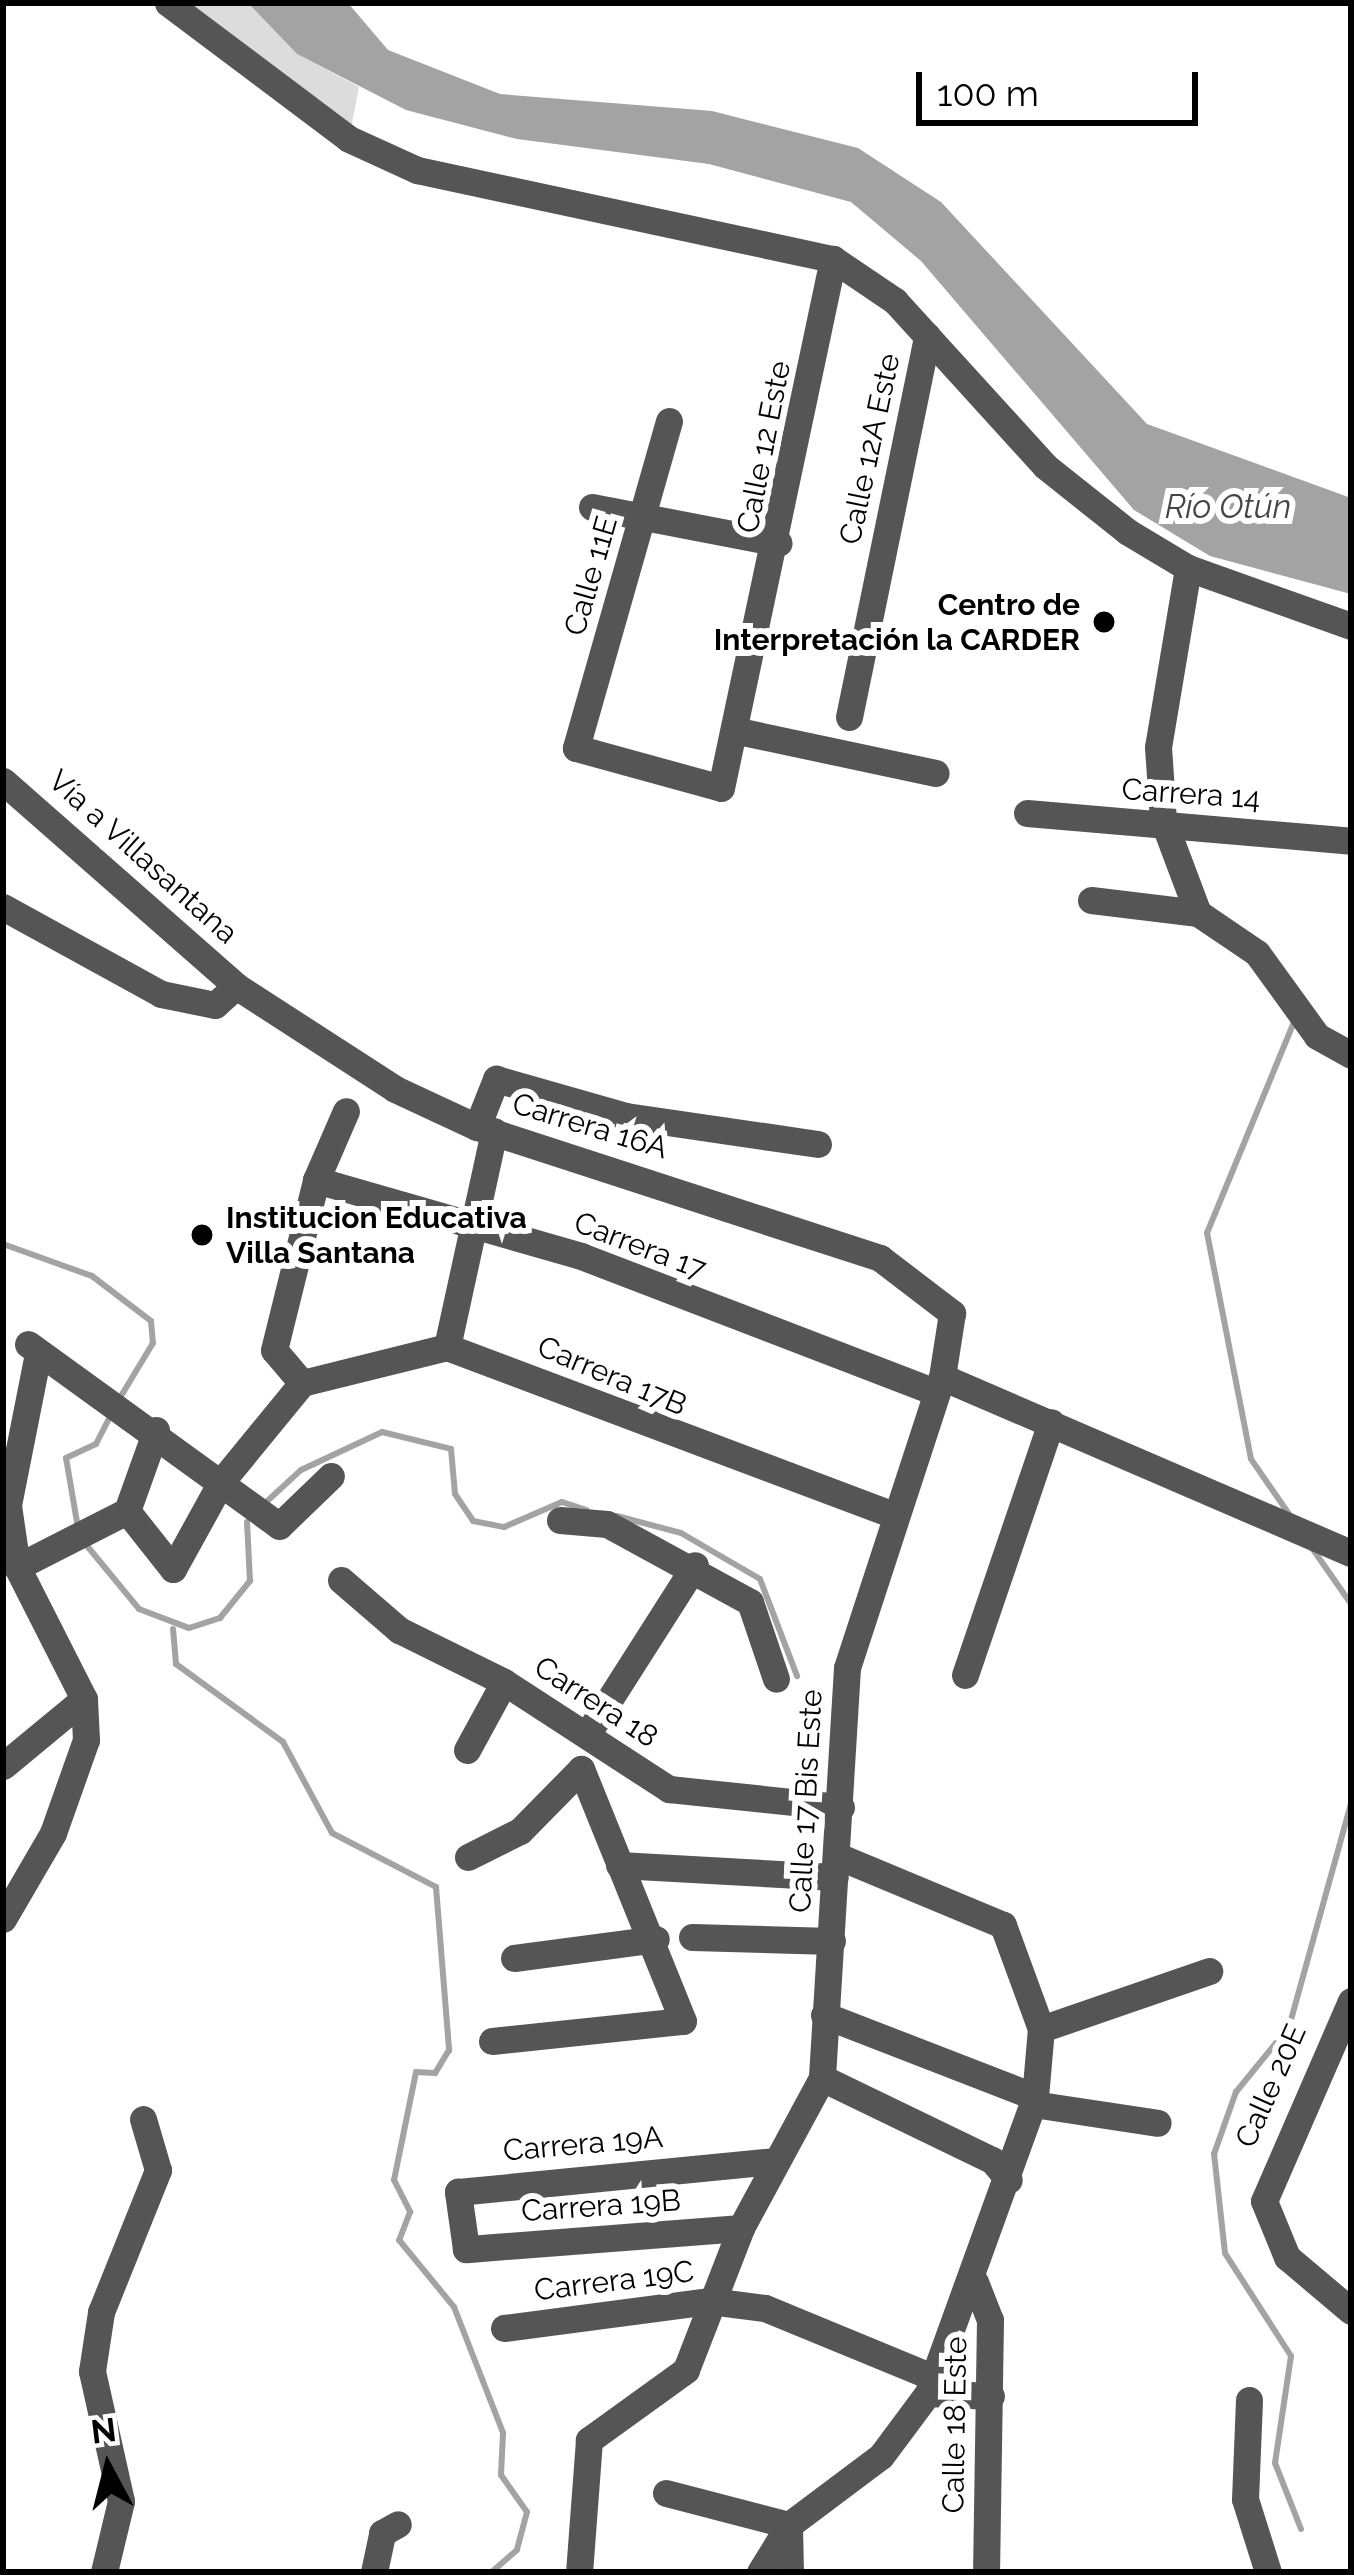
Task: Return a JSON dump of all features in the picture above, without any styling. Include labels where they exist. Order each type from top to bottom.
[{"type":"street","points":[[168,3],[349,139],[417,170],[833,259],[927,336],[1063,482],[1188,568],[1351,626]]},
{"type":"street","name":"Calle 12 Este","points":[[722,788],[779,543],[833,259]]},
{"type":"street","name":"Calle 12A Este","points":[[849,717],[927,336]]},
{"type":"street","name":"Calle 11E","points":[[669,422],[576,748],[722,788]]},
{"type":"street","points":[[592,507],[779,543]]},
{"type":"street","points":[[1188,568],[1158,747],[1163,820],[1198,913]]},
{"type":"street","points":[[737,731],[936,773]]},
{"type":"street","name":"Vía a Villasantana","points":[[3,781],[236,986]]},
{"type":"street","name":"Carrera 14","points":[[1027,813],[1163,820],[1351,841]]},
{"type":"street","points":[[1090,900],[1198,913],[1257,953],[1318,1036],[1351,1054]]},
{"type":"street","points":[[3,907],[161,994],[215,1005],[236,986]]},
{"type":"street","name":"Carrera 16A","points":[[236,986],[395,1089],[485,1129],[880,1258],[943,1295]]},
{"type":"street","points":[[127,1511],[173,1569],[221,1482],[302,1383],[447,1347],[471,1223],[488,1084],[818,1144]]},
{"type":"street","points":[[302,1383],[274,1350],[316,1180],[346,1111]]},
{"type":"street","name":"Carrera 17","points":[[316,1180],[471,1223],[1051,1422],[1351,1553]]},
{"type":"street","name":"Calle 17 Bis Este","points":[[579,2572],[590,2440],[686,2370],[741,2228],[773,2161],[822,2078],[847,1668],[891,1514],[939,1384],[952,1332],[943,1295]]},
{"type":"street","name":"Carrera 17B","points":[[447,1347],[891,1514]]},
{"type":"street","points":[[4,1912],[83,1762],[84,1699],[16,1567],[12,1464],[33,1348],[156,1430],[279,1526],[331,1476]]},
{"type":"street","points":[[965,1675],[1051,1422]]},
{"type":"street","points":[[16,1567],[127,1511],[156,1430]]},
{"type":"street","points":[[560,1520],[607,1524],[695,1565],[762,1618],[776,1679]]},
{"type":"street","points":[[589,1733],[695,1565]]},
{"type":"street","name":"Carrera 18","points":[[341,1580],[399,1630],[504,1682],[682,1794],[841,1807]]},
{"type":"street","points":[[467,1750],[504,1682]]},
{"type":"street","points":[[3,1766],[84,1699]]},
{"type":"street","points":[[468,1857],[520,1831],[581,1769],[656,1939],[681,2026],[492,2042]]},
{"type":"street","points":[[620,1865],[836,1866],[1003,1924],[1041,2029],[1034,2100],[1010,2180],[975,2282],[931,2386],[881,2456],[789,2525],[760,2572]]},
{"type":"street","points":[[692,1937],[832,1941]]},
{"type":"street","points":[[514,1958],[656,1939]]},
{"type":"street","points":[[1041,2029],[1208,1971]]},
{"type":"street","name":"Calle 20E","points":[[1351,2001],[1264,2200],[1287,2257],[1351,2311]]},
{"type":"street","points":[[824,2015],[1034,2100],[1158,2122]]},
{"type":"street","points":[[822,2078],[992,2160],[1010,2180]]},
{"type":"street","points":[[104,2572],[121,2501],[92,2371],[100,2312],[158,2170],[143,2119]]},
{"type":"street","name":"Carrera 19A","points":[[466,2249],[460,2189],[773,2161]]},
{"type":"street","name":"Carrera 19B","points":[[466,2249],[741,2228]]},
{"type":"street","name":"Calle 18 Este","points":[[975,2282],[990,2320],[986,2572]]},
{"type":"street","name":"Carrera 19C","points":[[504,2328],[710,2301],[765,2308],[931,2386],[991,2396]]},
{"type":"street","points":[[1249,2400],[1245,2499],[1268,2572]]},
{"type":"street","points":[[666,2493],[789,2525]]},
{"type":"street","points":[[374,2572],[382,2534],[398,2524]]},
{"type":"street","points":[[789,2525],[790,2572]]},
{"type":"shaded area","points":[[168,3],[248,3],[297,54],[359,87],[349,139]]},
{"type":"water","name":"Río Otún","points":[[248,3],[348,3],[388,50],[500,94],[712,111],[858,148],[941,202],[1147,424],[1351,498],[1351,594],[1210,556],[1134,510],[921,261],[851,202],[709,164],[517,139],[406,110],[297,54]]},
{"type":"waterway","points":[[1291,1517],[1251,1459],[1207,1233],[1295,1020]]},
{"type":"waterway","points":[[3,1244],[92,1276],[151,1321],[153,1343],[118,1401]]},
{"type":"waterway","points":[[78,1528],[66,1458],[96,1444],[112,1413]]},
{"type":"waterway","points":[[264,1504],[301,1470],[382,1432],[451,1449],[455,1494],[473,1521],[504,1527],[562,1502],[587,1510]]},
{"type":"waterway","points":[[617,1516],[681,1533],[760,1579],[797,1676]]},
{"type":"waterway","points":[[83,1541],[139,1609],[189,1628],[220,1618],[250,1581],[247,1522]]},
{"type":"waterway","points":[[1312,1548],[1351,1604]]},
{"type":"waterway","points":[[173,1629],[176,1664],[283,1742],[332,1833],[436,1887],[449,2050],[435,2073],[416,2072],[394,2180],[410,2212],[399,2240],[454,2307],[503,2433],[501,2475],[527,2512],[517,2550],[492,2572]]},
{"type":"waterway","points":[[1301,2529],[1275,2463],[1291,2356],[1225,2253],[1214,2154],[1236,2092],[1289,2027],[1351,1803]]},
{"type":"place","name":"Centro de Interpretación la CARDER","points":[[1104,622]]},
{"type":"place","name":"Institucion Educativa Villa Santana","points":[[202,1235]]}]
